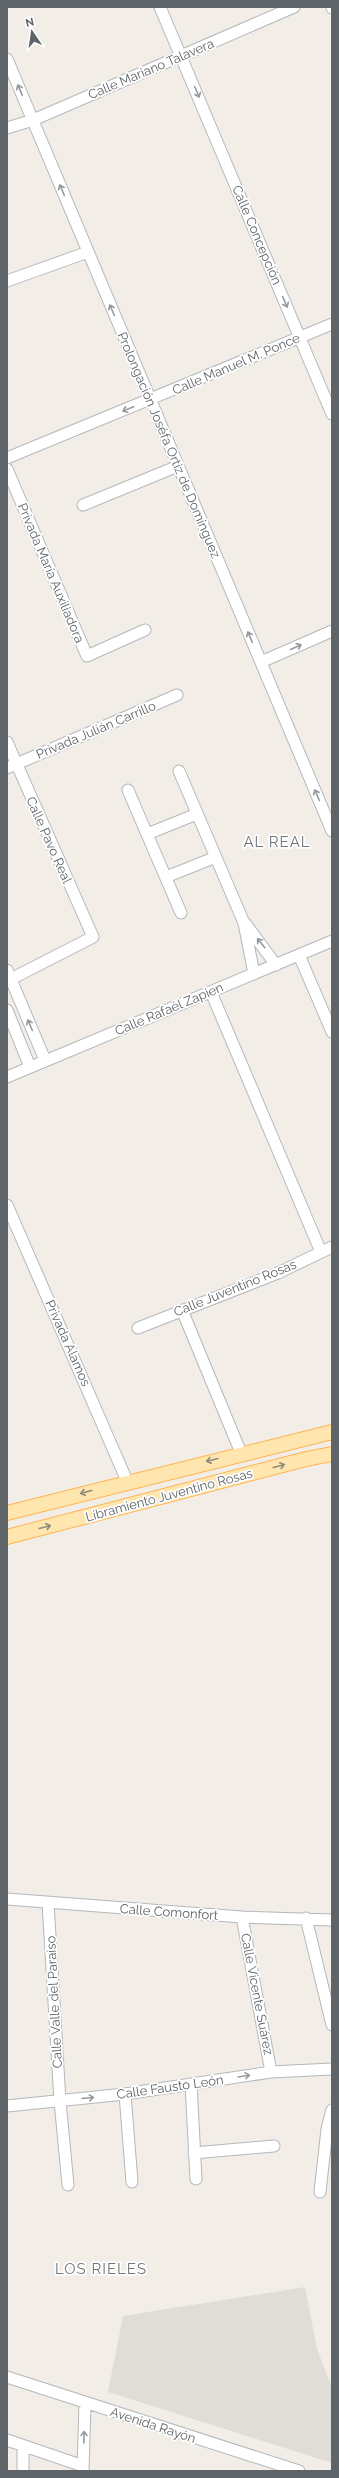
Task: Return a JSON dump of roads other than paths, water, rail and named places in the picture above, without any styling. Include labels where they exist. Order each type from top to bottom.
[{"type":"main road","name":"Libramiento Juventino Rosas","points":[[7,1513],[128,1481],[332,1432]]},
{"type":"main road","points":[[301,1439],[306,1459]]},
{"type":"main road","name":"Libramiento Juventino Rosas","points":[[7,1537],[306,1459],[332,1454]]},
{"type":"street","name":"Calle Concepción","points":[[160,7],[332,414]]},
{"type":"street","name":"Calle Mariano Talavera","points":[[7,128],[33,120],[294,7]]},
{"type":"street","name":"Prolongación Joséfa Ortiz de Domínguez","points":[[7,60],[332,831]]},
{"type":"street","points":[[7,282],[88,252]]},
{"type":"street","name":"Calle Manuel M. Ponce","points":[[7,458],[332,324]]},
{"type":"street","points":[[83,505],[178,466]]},
{"type":"street","name":"Privada María Auxiliadora","points":[[7,469],[87,656],[145,630]]},
{"type":"street","points":[[261,662],[332,631]]},
{"type":"street","name":"Privada Julián Carrillo","points":[[12,766],[177,695]]},
{"type":"street","name":"Calle Pavo Real","points":[[7,742],[12,766],[92,937],[8,977]]},
{"type":"street","points":[[179,771],[244,923],[254,974]]},
{"type":"street","points":[[128,790],[181,913]]},
{"type":"street","points":[[147,834],[198,814]]},
{"type":"street","points":[[166,877],[216,857]]},
{"type":"street","points":[[244,923],[276,965]]},
{"type":"street","name":"Calle Rafaél Zapien","points":[[7,1077],[332,941]]},
{"type":"street","points":[[299,955],[332,1032]]},
{"type":"street","points":[[8,977],[45,1060]]},
{"type":"street","points":[[211,992],[321,1252]]},
{"type":"street","points":[[7,1010],[30,1067]]},
{"type":"street","name":"Privada Alamos","points":[[7,1205],[128,1481]]},
{"type":"street","name":"Calle Juventino Rosas","points":[[138,1328],[278,1273],[332,1247]]},
{"type":"street","points":[[182,1310],[241,1453]]},
{"type":"street","name":"Calle Comonfort","points":[[7,1899],[48,1904],[242,1917],[332,1920]]},
{"type":"street","name":"Calle Valle del Paraíso","points":[[48,1904],[60,2101],[68,2185]]},
{"type":"street","name":"Calle Vicente Suárez","points":[[242,1917],[271,2072]]},
{"type":"street","points":[[306,1918],[332,2025]]},
{"type":"street","name":"Calle Fausto León","points":[[7,2106],[125,2094],[271,2072],[332,2069]]},
{"type":"street","points":[[191,2084],[196,2179]]},
{"type":"street","points":[[125,2094],[132,2182]]},
{"type":"street","points":[[320,2192],[327,2129],[332,2110]]},
{"type":"street","points":[[194,2153],[274,2146]]},
{"type":"street","name":"Avenida Rayón","points":[[7,2378],[299,2471]]},
{"type":"street","points":[[7,2440],[83,2468],[85,2403]]},
{"type":"street","points":[[23,2446],[23,2471]]},
{"type":"district","name":"AL REAL","points":[[277,842]]},
{"type":"district","name":"LOS RIELES","points":[[101,2269]]}]
